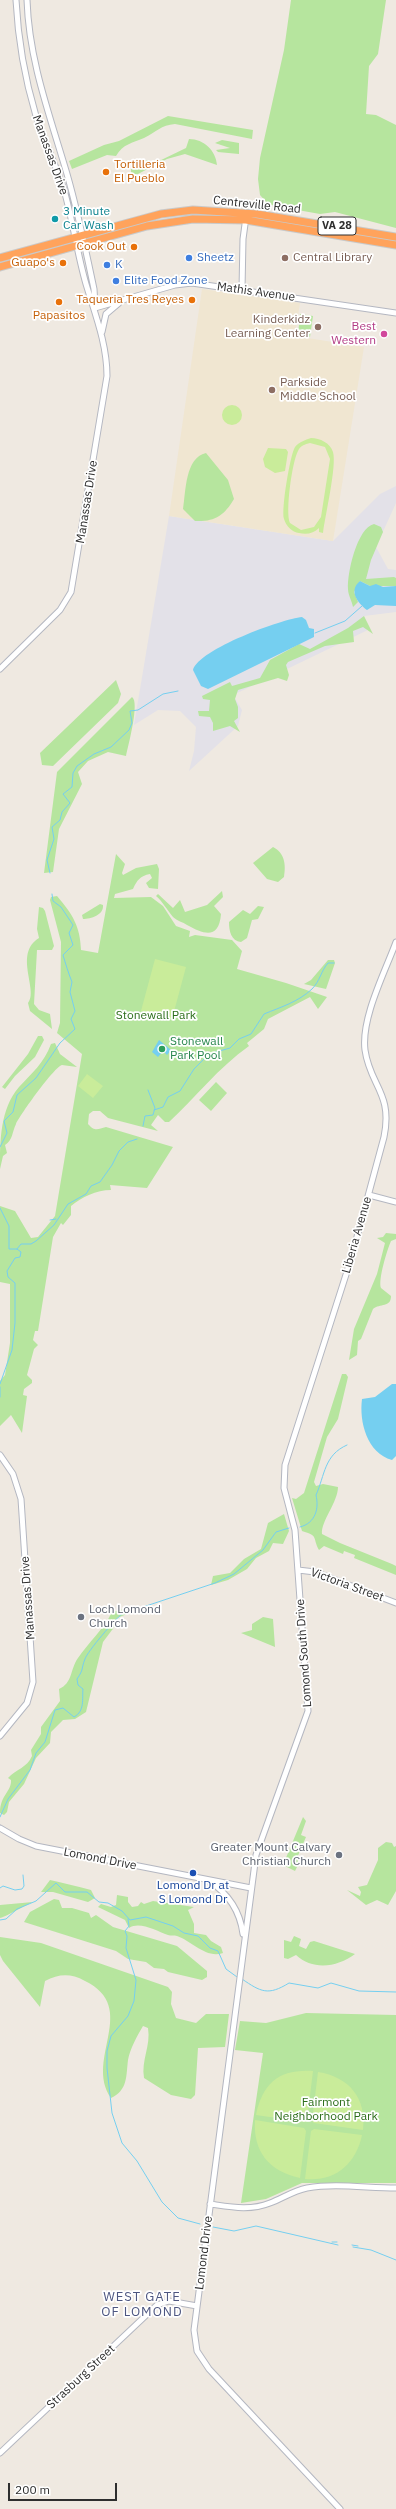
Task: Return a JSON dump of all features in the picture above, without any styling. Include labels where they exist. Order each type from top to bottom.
[{"type":"highway","name":"Centreville Road","points":[[0,258],[174,212],[217,210],[396,245]]},
{"type":"highway","name":"Centreville Road","points":[[0,267],[170,221],[244,216],[396,237]]},
{"type":"main road","name":"Manassas Drive","points":[[16,0],[21,51],[30,97],[79,236]]},
{"type":"main road","name":"Manassas Drive","points":[[0,669],[60,610],[71,592],[107,376],[106,360],[95,308],[86,283],[81,244],[67,174],[38,82],[30,38],[27,0]]},
{"type":"main road","points":[[242,289],[244,216]]},
{"type":"main road","name":"Mathis Avenue","points":[[95,308],[186,283],[242,289],[396,313]]},
{"type":"main road","points":[[101,337],[106,314],[112,307],[127,298]]},
{"type":"main road","name":"Liberia Avenue","points":[[295,1528],[284,1488],[285,1465],[351,1259],[384,1137],[387,1115],[384,1098],[367,1058],[365,1033],[396,942]]},
{"type":"main road","points":[[369,1195],[396,1202]]},
{"type":"main road","name":"Manassas Drive","points":[[0,1455],[13,1474],[21,1499],[31,1650],[32,1692],[27,1703],[0,1736]]},
{"type":"main road","name":"Lomond South Drive","points":[[251,1888],[258,1845],[308,1711],[295,1528]]},
{"type":"main road","name":"Victoria Street","points":[[298,1570],[315,1572],[396,1603]]},
{"type":"main road","name":"Lomond Drive","points":[[0,1828],[18,1839],[36,1846],[251,1888],[194,2338],[196,2348],[203,2362],[340,2509]]},
{"type":"main road","name":"Lomond Drive","points":[[205,1879],[223,1892],[235,1906],[241,1920],[244,1942]]},
{"type":"main road","points":[[210,2204],[237,2208],[253,2207],[269,2203],[291,2192],[316,2187],[396,2188]]},
{"type":"main road","name":"Strasburg Street","points":[[0,2454],[157,2305],[163,2302],[197,2306]]},
{"type":"shaded area","name":"Parkside Middle School","points":[[202,289],[300,303],[295,336],[364,347],[333,541],[169,516]]},
{"type":"shaded area","points":[[396,486],[396,503],[376,547],[388,569],[396,570],[396,612],[364,616],[370,629],[233,695],[242,710],[238,726],[189,771],[194,751],[196,727],[180,711],[158,710],[134,725],[169,516],[333,541],[380,494]]},
{"type":"green space","points":[[291,0],[386,0],[378,54],[369,66],[366,114],[376,115],[396,125],[396,228],[335,212],[320,214],[275,206],[268,204],[260,195],[258,179],[260,158],[284,50]]},
{"type":"green space","points":[[168,116],[253,130],[252,139],[175,124],[162,127],[144,138],[128,144],[116,156],[107,155],[72,169],[69,161],[104,145],[119,141]]},
{"type":"green space","points":[[189,139],[200,141],[208,147],[214,155],[217,165],[185,154],[167,159],[136,175],[131,174],[131,169],[147,160],[150,163],[157,162],[186,148]]},
{"type":"green space","points":[[222,140],[239,143],[239,154],[218,152],[216,150],[230,148],[215,143]]},
{"type":"green space","points":[[300,314],[313,316],[310,337],[298,335]]},
{"type":"green space","points":[[232,405],[239,408],[242,415],[239,422],[232,425],[225,422],[222,415],[225,408]]},
{"type":"green space","points":[[311,438],[321,440],[330,446],[334,459],[323,533],[319,532],[319,528],[305,534],[296,532],[290,528],[286,524],[283,514],[285,494],[293,452],[298,444]],"holes":[[[310,443],[325,447],[330,459],[321,517],[314,527],[301,530],[290,523],[288,509],[290,487],[296,457],[300,448],[306,444]]]},
{"type":"green space","points":[[268,448],[286,449],[288,452],[285,471],[275,473],[265,467],[263,459]]},
{"type":"green space","points":[[206,453],[228,480],[234,499],[226,510],[218,517],[208,520],[195,521],[183,509],[186,485],[190,468],[194,461],[199,456]]},
{"type":"green space","points":[[374,524],[381,527],[383,532],[371,560],[366,579],[394,577],[396,578],[396,586],[370,586],[360,581],[354,592],[358,602],[353,607],[348,589],[351,562],[358,542],[368,527]]},
{"type":"green space","points":[[364,616],[373,634],[363,627],[353,631],[354,642],[325,646],[288,662],[286,665],[289,675],[287,681],[278,678],[238,690],[235,699],[238,707],[238,718],[234,721],[240,732],[230,726],[213,731],[213,723],[210,717],[199,716],[198,711],[209,711],[210,700],[203,699],[202,696],[230,682],[232,686],[260,678],[270,660],[299,644],[310,649],[348,628]]},
{"type":"green space","points":[[116,680],[121,694],[118,703],[53,766],[42,765],[40,753]]},
{"type":"green space","points":[[132,697],[135,707],[126,756],[108,752],[88,761],[78,772],[82,784],[59,829],[53,872],[44,873],[57,772]]},
{"type":"green space","points":[[273,847],[280,853],[285,864],[284,877],[278,882],[267,879],[253,863]]},
{"type":"green space","name":"Stonewall Park","points":[[116,854],[125,864],[122,873],[123,875],[136,868],[157,864],[159,869],[158,889],[149,888],[146,883],[152,878],[150,874],[139,879],[133,889],[115,894],[114,898],[151,897],[163,906],[176,926],[190,931],[189,937],[195,935],[232,940],[242,951],[237,969],[327,997],[318,1009],[310,997],[268,1019],[264,1029],[247,1043],[249,1046],[217,1073],[169,1122],[165,1122],[158,1115],[151,1125],[158,1131],[108,1118],[100,1111],[93,1111],[89,1114],[88,1124],[90,1127],[95,1129],[106,1127],[173,1147],[147,1188],[110,1185],[111,1190],[100,1191],[85,1197],[71,1206],[71,1215],[63,1225],[61,1223],[53,1237],[38,1331],[35,1331],[33,1340],[38,1345],[34,1349],[27,1375],[32,1380],[32,1383],[24,1389],[23,1395],[27,1396],[22,1433],[11,1415],[0,1426],[0,1381],[5,1375],[10,1343],[10,1284],[0,1282],[0,1206],[15,1211],[31,1238],[38,1237],[55,1216],[82,1054],[57,1033],[60,1023],[61,942],[50,900],[51,897],[57,896],[75,921],[79,934],[81,950],[98,953]]},
{"type":"green space","points":[[222,891],[223,897],[214,906],[221,914],[220,922],[217,928],[210,933],[200,931],[175,918],[156,896],[158,894],[173,908],[180,900],[185,912],[207,905]]},
{"type":"green space","points":[[100,904],[103,905],[103,908],[99,914],[83,919],[82,915]]},
{"type":"green space","points":[[258,906],[264,907],[258,919],[252,920],[247,938],[241,942],[235,940],[229,929],[229,922],[243,910],[250,914]]},
{"type":"green space","points":[[39,907],[43,908],[45,911],[54,946],[52,950],[37,950],[34,1004],[39,1010],[50,1014],[52,1029],[30,1011],[28,1003],[31,997],[31,990],[27,962],[28,953],[32,945],[39,938],[37,929]]},
{"type":"green space","points":[[155,959],[186,967],[172,1019],[141,1011]]},
{"type":"green space","points":[[328,960],[334,960],[335,963],[326,989],[304,984],[311,980]]},
{"type":"green space","points":[[38,1036],[42,1036],[44,1040],[35,1057],[15,1076],[5,1089],[2,1087],[28,1054]]},
{"type":"green space","points":[[55,1043],[60,1054],[77,1067],[62,1065],[58,1067],[30,1102],[19,1119],[11,1138],[5,1145],[7,1153],[3,1156],[0,1169],[2,1126],[8,1105],[19,1087],[41,1062],[51,1044]]},
{"type":"green space","points":[[87,1074],[103,1086],[93,1098],[78,1086]]},
{"type":"green space","points":[[216,1082],[227,1093],[211,1111],[199,1100]]},
{"type":"green space","points":[[386,1233],[396,1234],[396,1239],[391,1241],[387,1251],[380,1284],[381,1288],[391,1296],[391,1300],[387,1304],[373,1309],[361,1339],[358,1341],[357,1355],[349,1360],[354,1329],[377,1274],[385,1243],[377,1238],[383,1237]]},
{"type":"green space","points":[[342,1374],[346,1374],[348,1377],[338,1419],[327,1437],[314,1482],[316,1486],[323,1484],[338,1487],[335,1499],[324,1523],[322,1534],[396,1566],[396,1575],[354,1558],[355,1555],[344,1551],[343,1554],[324,1546],[319,1550],[313,1536],[302,1531],[292,1498],[296,1499],[304,1493]]},
{"type":"green space","points":[[284,1514],[289,1531],[283,1544],[273,1543],[269,1551],[256,1558],[247,1569],[228,1580],[211,1585],[213,1576],[230,1573],[244,1559],[261,1549],[268,1523]]},
{"type":"green space","points":[[136,1606],[142,1608],[117,1618],[115,1626],[103,1642],[86,1712],[75,1719],[63,1720],[51,1732],[50,1743],[36,1758],[24,1784],[9,1802],[7,1812],[4,1815],[0,1813],[2,1802],[11,1784],[11,1780],[8,1778],[30,1760],[32,1756],[31,1750],[41,1734],[41,1727],[60,1701],[59,1689],[67,1683],[75,1662],[105,1624],[112,1612]]},
{"type":"green space","points":[[263,1617],[273,1619],[275,1647],[241,1633],[252,1630],[252,1624]]},
{"type":"green space","points":[[303,1817],[306,1821],[301,1835],[306,1837],[297,1858],[304,1861],[298,1865],[295,1871],[283,1865]]},
{"type":"green space","points":[[386,1842],[392,1843],[394,1847],[396,1846],[396,1891],[388,1905],[377,1900],[366,1905],[347,1890],[360,1896],[361,1892],[358,1887],[367,1885],[378,1860],[378,1848]]},
{"type":"green space","points":[[50,1880],[91,1890],[95,1898],[88,1902],[53,1892],[41,1892]]},
{"type":"green space","points":[[117,1895],[128,1897],[128,1902],[132,1907],[138,1906],[141,1902],[144,1904],[153,1901],[194,1907],[188,1910],[194,1924],[194,1933],[206,1935],[211,1941],[221,1947],[223,1953],[211,1954],[205,1952],[183,1938],[168,1935],[148,1927],[133,1926],[129,1928],[125,1920],[98,1907],[101,1904],[111,1907],[116,1905]]},
{"type":"green space","points":[[54,1899],[59,1900],[62,1908],[72,1908],[89,1913],[91,1918],[96,1915],[113,1927],[177,1946],[207,1971],[207,1977],[202,1980],[168,1972],[164,1969],[154,1968],[146,1962],[128,1959],[116,1951],[24,1922],[30,1912]]},
{"type":"green space","points":[[33,1902],[5,1916],[0,1918],[0,1905]]},
{"type":"green space","points":[[294,1936],[301,1939],[299,1946],[306,1949],[310,1942],[314,1941],[355,1954],[341,1962],[326,1965],[310,1963],[296,1955],[288,1959],[284,1958],[284,1940],[291,1942]]},
{"type":"green space","points":[[0,1937],[41,1943],[168,1987],[172,1992],[171,2004],[176,2018],[196,2023],[206,2014],[229,2014],[225,2047],[198,2048],[195,2095],[191,2099],[171,2095],[144,2078],[143,2071],[149,2035],[148,2028],[143,2026],[130,2051],[123,2087],[117,2095],[111,2098],[104,2083],[103,2067],[110,2020],[108,2005],[101,1992],[80,1978],[65,1975],[55,1977],[45,1981],[40,2007],[3,1961],[0,1955]]},
{"type":"green space","name":"Fairmont Neighborhood Park","points":[[306,2013],[396,2015],[396,2183],[302,2183],[266,2199],[241,2203],[263,2053],[235,2050],[240,2021],[266,2023]]},
{"type":"green space","points":[[313,2071],[307,2120],[305,2122],[256,2115],[263,2094],[268,2086],[275,2080],[282,2075],[291,2072]]},
{"type":"green space","points":[[318,2072],[339,2079],[354,2091],[362,2108],[363,2130],[314,2123],[312,2121]]},
{"type":"green space","points":[[255,2120],[304,2128],[306,2131],[300,2178],[289,2175],[280,2170],[265,2158],[260,2151],[257,2142]]},
{"type":"green space","points":[[314,2129],[362,2135],[355,2155],[342,2169],[335,2174],[326,2177],[305,2179],[311,2131]]},
{"type":"water","points":[[360,581],[370,586],[376,584],[383,587],[396,586],[396,606],[375,605],[367,610],[360,604],[355,593],[356,585]]},
{"type":"water","points":[[302,617],[306,620],[309,628],[314,629],[314,637],[208,689],[201,686],[193,670],[199,662],[210,653],[242,636],[277,623]]},
{"type":"water","name":"Stonewall Park Pool","points":[[159,1040],[171,1050],[167,1055],[163,1051],[158,1057],[152,1052]]},
{"type":"water","points":[[392,1384],[396,1384],[396,1456],[392,1460],[376,1451],[366,1436],[361,1408],[362,1399],[375,1397]]},
{"type":"waterway","points":[[315,633],[345,621],[362,606]]},
{"type":"waterway","points":[[50,873],[47,860],[54,839],[52,827],[60,820],[62,812],[70,803],[63,794],[72,787],[73,773],[77,766],[94,754],[111,747],[129,730],[132,723],[130,711],[138,710],[163,694],[178,691]]},
{"type":"waterway","points":[[0,1147],[7,1133],[4,1121],[13,1112],[17,1095],[36,1078],[60,1043],[75,1029],[71,1019],[75,1011],[70,992],[72,982],[63,955],[73,945],[69,933],[73,925],[61,907],[53,901],[52,894]]},
{"type":"waterway","points":[[154,1110],[163,1107],[168,1097],[180,1091],[194,1069],[209,1054],[230,1048],[239,1039],[251,1034],[264,1014],[289,1004],[307,994],[315,986],[328,963],[334,963]]},
{"type":"waterway","points":[[143,1126],[145,1116],[153,1115],[155,1108],[148,1090]]},
{"type":"waterway","points":[[17,1249],[21,1244],[31,1244],[36,1241],[54,1225],[68,1204],[86,1194],[91,1186],[100,1182],[112,1165],[119,1151],[128,1142],[137,1139]]},
{"type":"waterway","points":[[0,1208],[9,1226],[9,1249],[17,1249],[21,1252],[20,1257],[15,1258],[7,1271],[8,1277],[15,1283],[15,1323],[12,1350],[0,1384]]},
{"type":"waterway","points":[[50,1220],[56,1219]]},
{"type":"waterway","points":[[0,1387],[0,1397]]},
{"type":"waterway","points":[[300,1527],[313,1519],[317,1505],[316,1495],[329,1460],[339,1449],[347,1445]]},
{"type":"waterway","points":[[0,1817],[8,1799],[30,1770],[36,1753],[45,1742],[55,1710],[63,1708],[74,1717],[80,1712],[83,1689],[78,1685],[77,1679],[82,1671],[87,1655],[108,1628],[122,1614],[215,1583],[234,1574],[263,1550],[276,1532],[289,1528]]},
{"type":"waterway","points":[[0,1888],[3,1886],[15,1890],[22,1889],[24,1886],[23,1875]]},
{"type":"waterway","points":[[0,1920],[6,1919],[17,1909],[36,1901],[56,1883],[65,1892],[87,1892],[99,1902],[108,1903],[122,1911],[130,1920],[146,1917],[173,1926],[184,1933],[198,1936],[210,1948],[218,1951],[226,1969],[237,1977]]},
{"type":"waterway","points":[[128,1919],[129,1926],[125,1931],[127,1936],[126,1948],[136,1980],[134,2001],[128,2016],[111,2036],[107,2051],[107,2068],[112,2113],[122,2143],[137,2161],[162,2202],[178,2218],[200,2224]]},
{"type":"waterway","points":[[242,1979],[254,1987],[265,1991],[275,1990],[289,1983],[318,1988],[331,1983],[359,1991],[396,1992]]},
{"type":"waterway","points":[[213,2227],[234,2231],[256,2226],[338,2245]]},
{"type":"waterway","points":[[332,2242],[337,2242]]},
{"type":"waterway","points":[[352,2245],[358,2246]]},
{"type":"waterway","points":[[353,2247],[371,2250],[396,2260]]},
{"type":"place","name":"Tortilleria El Pueblo","points":[[106,172]]},
{"type":"place","name":"3 Minute Car Wash","points":[[55,219]]},
{"type":"place","name":"Cook Out","points":[[134,247]]},
{"type":"place","name":"Sheetz","points":[[189,258]]},
{"type":"place","name":"Central Library","points":[[285,258]]},
{"type":"place","name":"Guapo's","points":[[63,263]]},
{"type":"place","name":"K","points":[[107,265]]},
{"type":"place","name":"Elite Food Zone","points":[[116,281]]},
{"type":"place","name":"Taqueria Tres Reyes","points":[[192,300]]},
{"type":"place","name":"Papasitos","points":[[59,302]]},
{"type":"place","name":"Kinderkidz Learning Center","points":[[318,327]]},
{"type":"place","name":"Best Western","points":[[384,334]]},
{"type":"place","name":"Parkside Middle School","points":[[272,390]]},
{"type":"place","name":"Stonewall Park Pool","points":[[162,1049]]},
{"type":"place","name":"Loch Lomond Church","points":[[81,1617]]},
{"type":"place","name":"Greater Mount Calvary Christian Church","points":[[339,1855]]},
{"type":"place","name":"Lomond Dr at S Lomond Dr","points":[[193,1873]]},
{"type":"district","name":"WEST GATE OF LOMOND","points":[[142,2304]]}]
